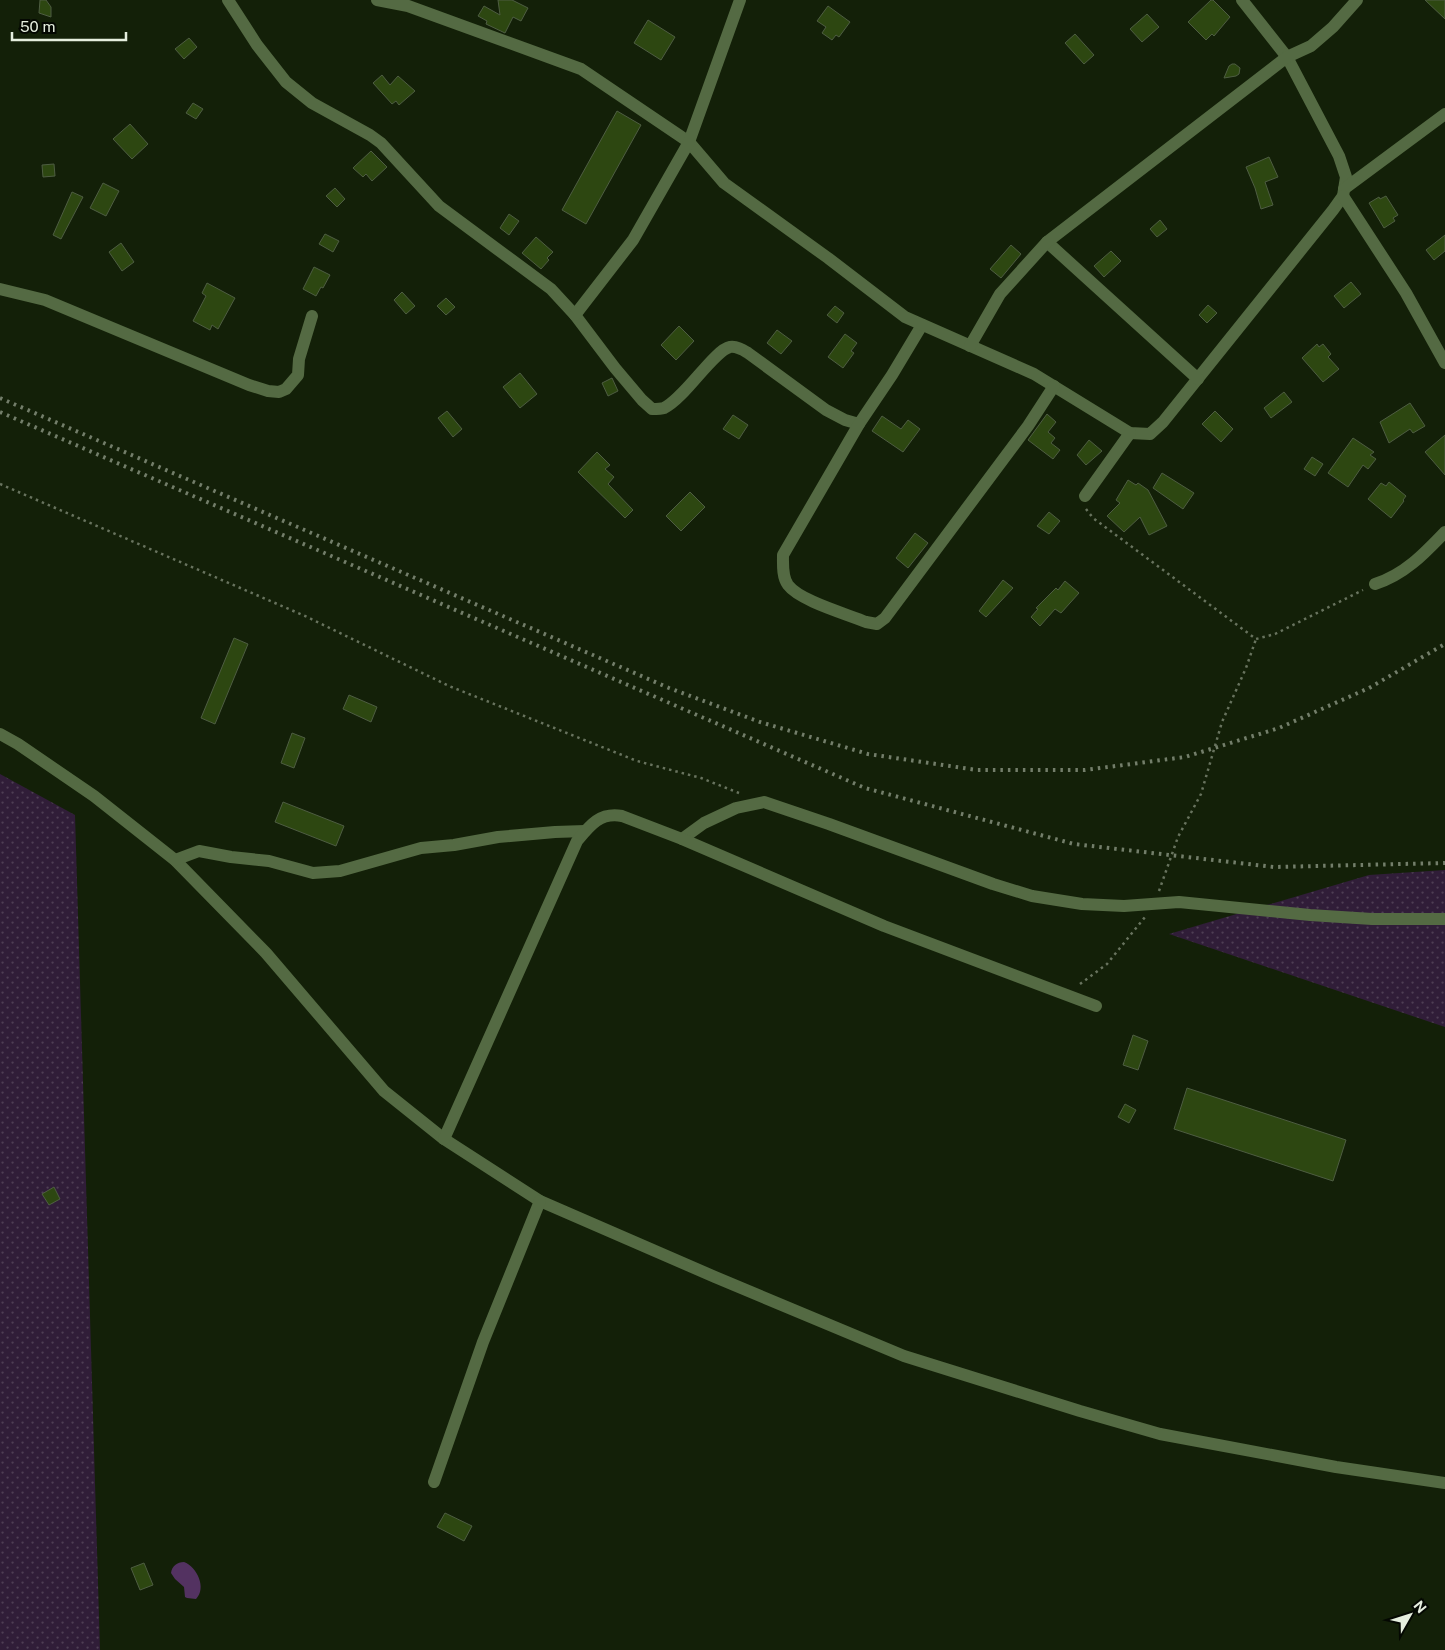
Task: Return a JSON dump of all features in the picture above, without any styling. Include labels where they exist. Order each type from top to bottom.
[{"type":"street","points":[[228,0],[257,46],[286,82],[312,103],[370,135],[381,144],[439,206],[551,289],[575,315],[615,368],[652,409],[664,408],[690,386],[719,353],[730,347],[741,348],[826,410],[845,420],[859,424]]},
{"type":"street","points":[[377,0],[411,3],[581,69],[689,142],[724,183],[828,258],[905,318],[1034,374],[1130,433],[1150,434],[1163,422],[1333,210],[1343,192],[1346,177],[1339,156],[1286,57],[1242,0]]},
{"type":"street","points":[[575,315],[633,240],[689,142],[740,0]]},
{"type":"street","points":[[970,346],[1000,294],[1047,242],[1286,57],[1311,46],[1333,27],[1357,0]]},
{"type":"street","points":[[1343,192],[1445,114]]},
{"type":"street","points":[[1343,192],[1406,294],[1445,363]]},
{"type":"street","points":[[1047,242],[1198,379]]},
{"type":"street","points":[[0,289],[45,300],[249,385],[268,391],[279,392],[286,389],[298,375],[299,360],[312,316]]},
{"type":"street","points":[[922,325],[892,376],[859,424],[783,555],[783,572],[788,585],[803,598],[866,622],[877,624],[882,622],[1028,426],[1054,386]]},
{"type":"street","points":[[1085,496],[1130,433]]},
{"type":"street","points":[[1375,584],[1398,575],[1424,554],[1445,532]]},
{"type":"street","points":[[0,734],[18,744],[94,796],[175,860],[266,953],[384,1091],[444,1139],[540,1201],[904,1356],[1160,1434],[1336,1467],[1445,1483]]},
{"type":"street","points":[[682,839],[704,823],[736,808],[764,802],[1032,896],[1082,904],[1124,906],[1179,902],[1372,919],[1445,919]]},
{"type":"street","points":[[444,1139],[577,841],[585,831],[604,816],[612,814],[682,839],[884,926],[1096,1006]]},
{"type":"street","points":[[175,860],[199,851],[231,858],[269,861],[313,873],[340,871],[421,848],[454,845],[507,836],[585,831]]},
{"type":"street","points":[[434,1482],[483,1342],[540,1201]]},
{"type":"path","points":[[0,484],[305,616],[449,686],[637,761],[701,778],[764,802]]},
{"type":"path","points":[[1085,496],[1084,507],[1093,518],[1256,639]]},
{"type":"path","points":[[1256,639],[1275,634],[1375,584]]},
{"type":"path","points":[[1063,994],[1077,987],[1107,964],[1156,904],[1161,883],[1178,837],[1202,794],[1222,722],[1246,668],[1256,639]]},
{"type":"shaded area","points":[[0,774],[75,815],[100,1650],[0,1650]]},
{"type":"shaded area","points":[[1445,870],[1445,1027],[1169,934],[1369,875]]},
{"type":"shaded area","points":[[184,1562],[193,1568],[199,1578],[201,1589],[196,1599],[185,1597],[184,1587],[171,1573],[175,1565]]},
{"type":"building","points":[[40,0],[46,0],[51,7],[51,17],[39,13]]},
{"type":"building","points":[[498,0],[512,0],[528,8],[521,21],[513,17],[505,33],[486,24],[487,21],[478,16],[484,6],[500,15]]},
{"type":"building","points":[[1211,0],[1230,17],[1214,36],[1212,34],[1206,40],[1188,22]]},
{"type":"building","points":[[1425,0],[1445,0],[1445,19]]},
{"type":"building","points":[[828,6],[850,22],[839,37],[836,35],[832,40],[822,33],[826,27],[817,21]]},
{"type":"building","points":[[1147,14],[1159,27],[1142,42],[1130,29]]},
{"type":"building","points":[[648,20],[675,37],[661,60],[634,43]]},
{"type":"building","points":[[1075,34],[1094,55],[1084,64],[1065,43]]},
{"type":"building","points":[[189,38],[197,47],[184,59],[175,49]]},
{"type":"building","points":[[1232,64],[1240,68],[1239,74],[1224,78],[1229,66]]},
{"type":"building","points":[[382,75],[390,85],[398,76],[415,91],[399,105],[396,101],[392,104],[373,83]]},
{"type":"building","points":[[193,103],[203,109],[196,119],[186,113]]},
{"type":"building","points":[[617,111],[641,125],[586,224],[562,210]]},
{"type":"building","points":[[130,124],[148,144],[132,159],[113,139]]},
{"type":"building","points":[[371,151],[387,167],[372,181],[366,174],[363,177],[353,168]]},
{"type":"building","points":[[1269,157],[1278,177],[1265,182],[1273,205],[1261,209],[1246,167]]},
{"type":"building","points":[[54,164],[55,176],[43,177],[42,165]]},
{"type":"building","points":[[103,183],[119,191],[106,216],[90,208]]},
{"type":"building","points":[[335,188],[345,199],[337,207],[326,196]]},
{"type":"building","points":[[72,192],[83,197],[61,239],[53,235]]},
{"type":"building","points":[[1386,196],[1398,215],[1393,218],[1395,221],[1384,228],[1369,203],[1379,197],[1380,199]]},
{"type":"building","points":[[509,214],[519,221],[509,235],[500,228]]},
{"type":"building","points":[[1160,220],[1167,229],[1157,237],[1150,229]]},
{"type":"building","points":[[325,234],[339,241],[333,252],[319,244]]},
{"type":"building","points":[[1445,235],[1445,251],[1434,260],[1426,250]]},
{"type":"building","points":[[536,237],[553,252],[541,269],[522,253]]},
{"type":"building","points":[[121,243],[134,262],[122,271],[109,252]]},
{"type":"building","points":[[1011,245],[1021,254],[1001,278],[990,269]]},
{"type":"building","points":[[1111,251],[1121,261],[1104,277],[1094,266]]},
{"type":"building","points":[[314,267],[330,275],[316,296],[303,289]]},
{"type":"building","points":[[1351,282],[1361,294],[1344,308],[1334,296]]},
{"type":"building","points":[[207,283],[235,298],[218,329],[212,325],[210,330],[193,321],[206,296],[202,293]]},
{"type":"building","points":[[402,292],[415,306],[406,314],[394,300]]},
{"type":"building","points":[[446,298],[455,307],[446,315],[437,306]]},
{"type":"building","points":[[1208,305],[1217,313],[1207,323],[1199,315]]},
{"type":"building","points":[[835,306],[844,313],[837,323],[827,315]]},
{"type":"building","points":[[679,326],[694,341],[676,360],[661,345]]},
{"type":"building","points":[[777,330],[792,341],[781,354],[767,343]]},
{"type":"building","points":[[845,334],[857,343],[851,351],[854,353],[843,368],[828,357]]},
{"type":"building","points":[[1317,344],[1319,347],[1323,344],[1331,354],[1328,357],[1339,369],[1323,382],[1302,358]]},
{"type":"building","points":[[520,373],[537,394],[520,408],[503,387]]},
{"type":"building","points":[[612,378],[618,391],[608,396],[602,383]]},
{"type":"building","points":[[1284,392],[1292,402],[1271,418],[1264,408]]},
{"type":"building","points":[[1410,403],[1425,426],[1413,433],[1410,429],[1389,443],[1380,422]]},
{"type":"building","points":[[447,411],[462,429],[453,437],[438,418]]},
{"type":"building","points":[[1215,411],[1233,429],[1221,442],[1202,424]]},
{"type":"building","points":[[1047,414],[1056,422],[1048,432],[1055,438],[1051,443],[1060,450],[1053,459],[1028,440]]},
{"type":"building","points":[[733,415],[748,425],[739,439],[723,429]]},
{"type":"building","points":[[882,416],[901,429],[908,420],[920,429],[903,452],[872,431]]},
{"type":"building","points":[[1445,435],[1445,475],[1425,452]]},
{"type":"building","points":[[1353,438],[1374,452],[1370,455],[1376,459],[1368,469],[1363,465],[1348,487],[1328,473]]},
{"type":"building","points":[[1089,440],[1102,451],[1086,465],[1077,455]]},
{"type":"building","points":[[597,452],[610,465],[605,469],[614,477],[608,484],[633,510],[625,518],[578,472]]},
{"type":"building","points":[[1312,457],[1323,464],[1315,476],[1304,469]]},
{"type":"building","points":[[1162,473],[1194,493],[1183,509],[1153,488]]},
{"type":"building","points":[[1128,480],[1136,485],[1138,483],[1148,490],[1167,526],[1149,535],[1140,517],[1124,532],[1107,516],[1120,503],[1116,500]]},
{"type":"building","points":[[1389,482],[1406,496],[1391,518],[1368,499],[1381,483],[1386,486]]},
{"type":"building","points":[[690,492],[705,507],[681,531],[666,516]]},
{"type":"building","points":[[1049,512],[1060,521],[1049,534],[1037,526]]},
{"type":"building","points":[[915,533],[928,543],[908,568],[896,558]]},
{"type":"building","points":[[1003,580],[1013,588],[986,617],[979,611]]},
{"type":"building","points":[[1065,581],[1079,593],[1061,613],[1055,609],[1040,626],[1031,617],[1038,609],[1036,608],[1056,588],[1058,590]]},
{"type":"building","points":[[234,638],[248,644],[215,724],[201,718]]},
{"type":"building","points":[[349,695],[377,707],[371,722],[343,709]]},
{"type":"building","points":[[292,733],[305,738],[294,768],[281,763]]},
{"type":"building","points":[[283,802],[344,826],[336,846],[275,822]]},
{"type":"building","points":[[1133,1035],[1148,1041],[1138,1070],[1123,1065]]},
{"type":"building","points":[[1187,1088],[1346,1140],[1333,1181],[1174,1129]]},
{"type":"building","points":[[1125,1104],[1136,1110],[1129,1123],[1118,1117]]},
{"type":"building","points":[[54,1187],[60,1199],[49,1205],[42,1194]]},
{"type":"building","points":[[445,1513],[472,1526],[464,1541],[437,1527]]},
{"type":"building","points":[[144,1563],[153,1585],[140,1590],[131,1568]]},
{"type":"railway","points":[[0,398],[669,688],[760,722],[868,754],[977,770],[1085,770],[1185,757],[1279,728],[1369,688],[1445,644]]},
{"type":"railway","points":[[0,412],[865,788],[1074,844],[1274,867],[1445,863]]}]
